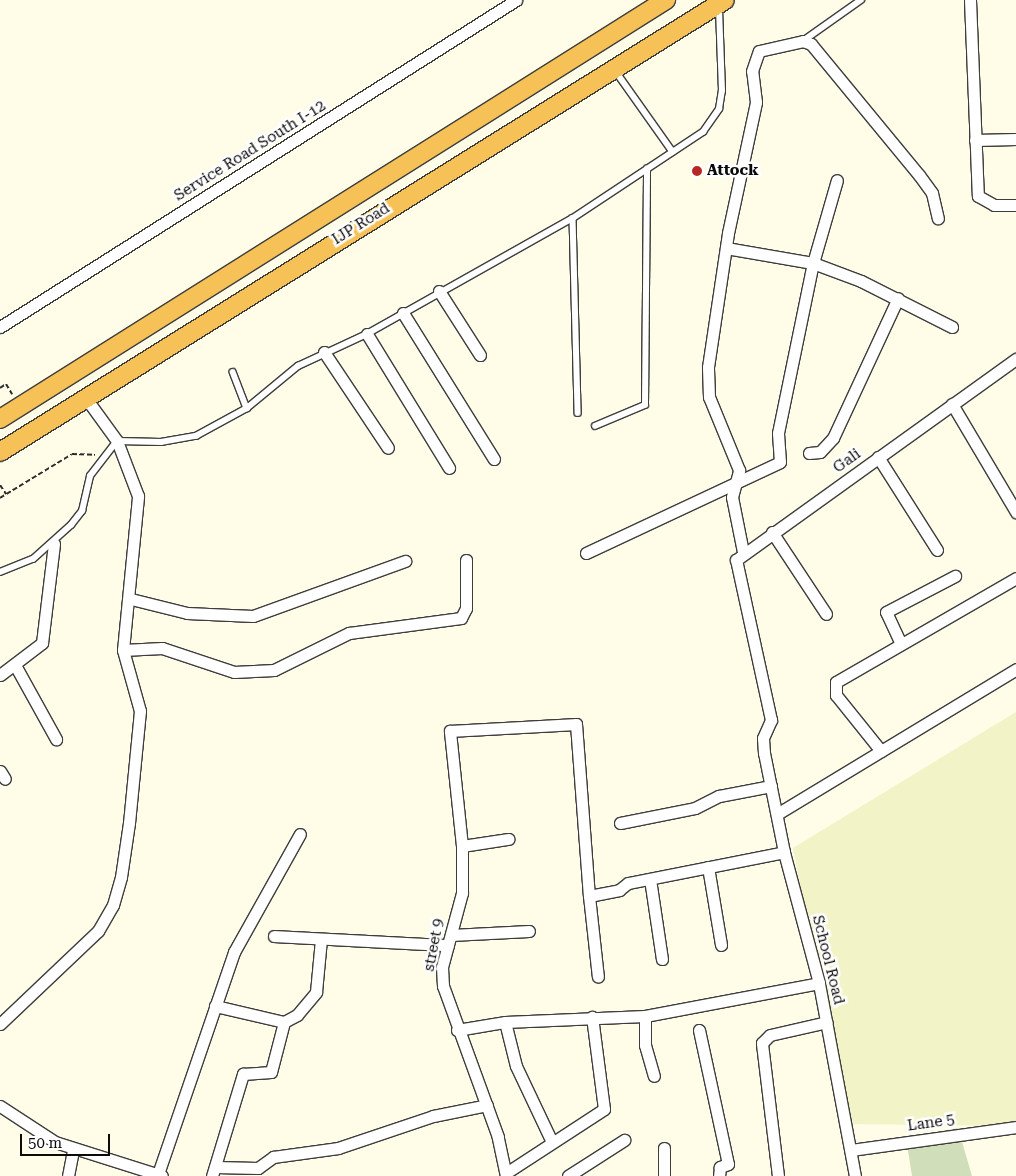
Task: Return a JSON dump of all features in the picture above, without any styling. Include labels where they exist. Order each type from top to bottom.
[{"type":"highway","name":"IJP Road","points":[[0,419],[666,0]]},
{"type":"highway","name":"IJP Road","points":[[0,452],[613,66],[722,2]]},
{"type":"street","name":"Service Road South I-12","points":[[0,327],[516,0]]},
{"type":"street","points":[[970,0],[974,140],[978,196],[994,205],[1016,205]]},
{"type":"street","points":[[743,552],[733,485],[739,470],[708,383],[726,248],[756,102],[754,57],[763,48],[803,41],[820,53],[932,193],[938,218]]},
{"type":"street","points":[[974,140],[1016,139]]},
{"type":"street","points":[[586,553],[780,462],[778,433],[813,263],[837,180]]},
{"type":"street","points":[[726,248],[813,263],[898,298],[952,327]]},
{"type":"street","points":[[439,291],[480,355]]},
{"type":"street","points":[[809,453],[820,452],[833,438],[898,298]]},
{"type":"street","points":[[403,313],[494,459]]},
{"type":"street","points":[[367,334],[449,468]]},
{"type":"street","points":[[324,352],[388,448]]},
{"type":"street","name":"Gali","points":[[743,552],[1016,359]]},
{"type":"street","points":[[0,1024],[98,931],[113,904],[129,823],[140,711],[123,650],[131,599],[138,496],[117,441],[85,398]]},
{"type":"street","points":[[952,404],[1016,512]]},
{"type":"street","points":[[878,457],[937,550]]},
{"type":"street","points":[[772,532],[826,614]]},
{"type":"street","points":[[0,675],[42,643],[54,544]]},
{"type":"street","name":"School Road","points":[[743,552],[735,564],[771,720],[763,738],[764,753],[784,852],[819,983],[855,1176]]},
{"type":"street","points":[[123,650],[162,648],[234,672],[274,670],[349,633],[461,618],[466,608],[466,560]]},
{"type":"street","points":[[131,599],[187,613],[253,616],[405,561]]},
{"type":"street","points":[[902,644],[886,612],[954,576]]},
{"type":"street","points":[[881,751],[834,687],[902,644],[1016,578]]},
{"type":"street","points":[[15,665],[56,739]]},
{"type":"street","points":[[777,814],[1016,670]]},
{"type":"street","name":"street 9","points":[[506,1175],[487,1105],[457,1030],[443,986],[449,940],[462,893],[462,846],[450,731],[576,724],[589,896]]},
{"type":"street","points":[[620,823],[695,808],[719,796],[771,786]]},
{"type":"street","points":[[0,1106],[73,1150],[160,1175],[234,952],[300,834]]},
{"type":"street","points":[[462,846],[508,839]]},
{"type":"street","points":[[598,977],[589,896],[650,879],[784,852]]},
{"type":"street","points":[[708,867],[721,945]]},
{"type":"street","points":[[650,879],[662,959]]},
{"type":"street","points":[[274,936],[322,939],[449,940],[529,931]]},
{"type":"street","points":[[215,1006],[284,1022],[297,1016],[316,992],[322,939]]},
{"type":"street","points":[[457,1030],[505,1022],[645,1016],[819,983]]},
{"type":"street","points":[[645,1016],[645,1045],[654,1076]]},
{"type":"street","points":[[506,1175],[606,1105],[592,1018]]},
{"type":"street","points":[[284,1022],[271,1072],[243,1074],[213,1172],[258,1168],[273,1156],[338,1148],[433,1116],[487,1105]]},
{"type":"street","points":[[505,1022],[516,1066],[552,1142]]},
{"type":"street","points":[[778,1176],[762,1043],[770,1035],[827,1022]]},
{"type":"street","points":[[700,1030],[728,1164],[720,1167],[719,1176]]},
{"type":"street","name":"Lane 5","points":[[851,1150],[1016,1127]]},
{"type":"street","points":[[568,1176],[580,1173],[624,1140]]},
{"type":"street","points":[[664,1148],[664,1176]]},
{"type":"street","points":[[68,1176],[73,1150]]},
{"type":"lane","points":[[803,41],[861,0]]},
{"type":"lane","points":[[0,572],[54,544],[82,511],[90,476],[102,456],[117,441],[161,442],[196,436],[247,408],[298,366],[324,352],[367,334],[439,291],[573,218],[703,132],[719,109],[722,2]]},
{"type":"lane","points":[[613,66],[673,152]]},
{"type":"lane","points":[[596,426],[645,405],[647,169]]},
{"type":"lane","points":[[573,218],[578,413]]},
{"type":"lane","points":[[233,372],[247,408]]},
{"type":"path","points":[[0,388],[6,384]]},
{"type":"path","points":[[0,498],[72,454],[102,456]]},
{"type":"path","points":[[0,485],[6,494]]},
{"type":"green space","points":[[1016,712],[1016,1126],[846,1124],[793,848]]},
{"type":"green space","points":[[958,1128],[972,1176],[912,1176],[906,1138]]},
{"type":"place","name":"Attock","points":[[697,171]]}]
